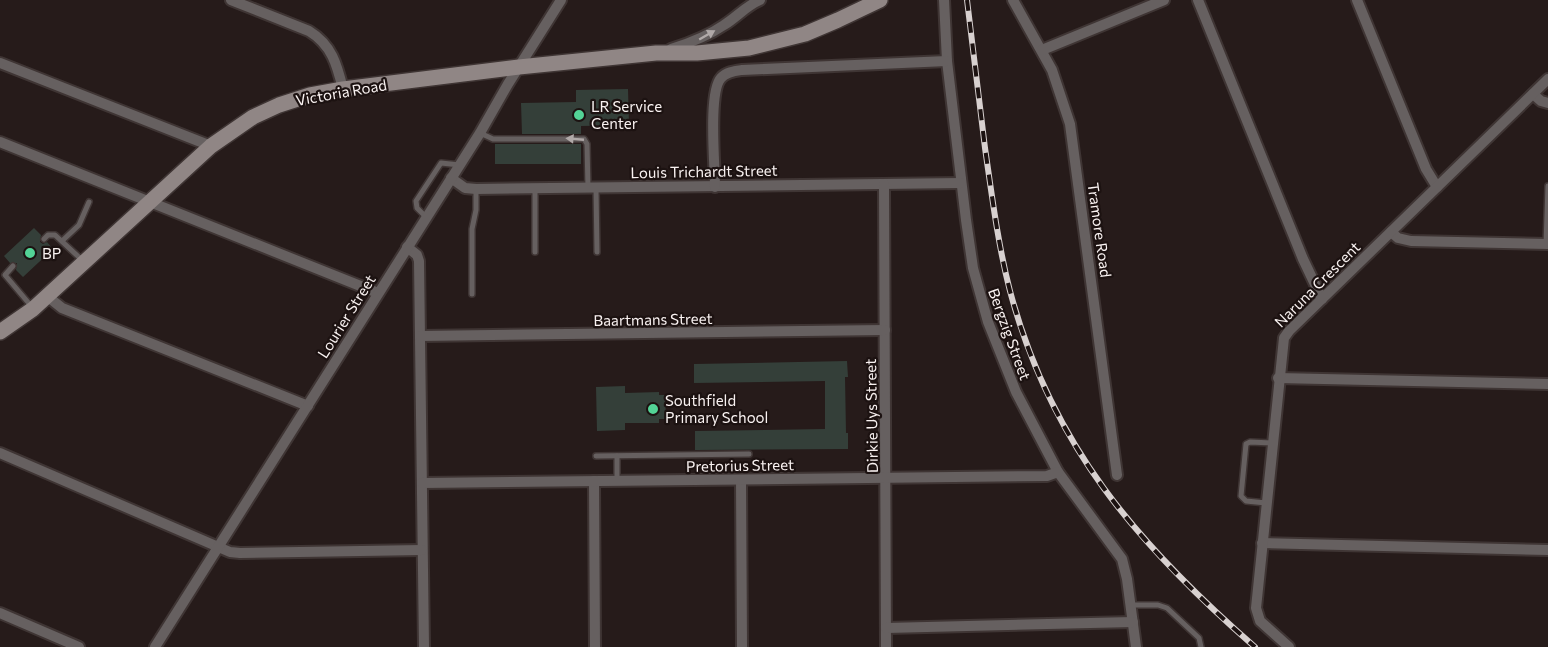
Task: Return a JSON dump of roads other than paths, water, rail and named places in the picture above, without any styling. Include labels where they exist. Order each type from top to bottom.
[{"type":"street","points":[[231,0],[319,37],[333,54],[343,89]]},
{"type":"street","name":"Lourier Street","points":[[155,647],[460,165],[561,0]]},
{"type":"street","name":"Victoria Road","points":[[0,332],[33,309],[211,146],[253,117],[279,105],[310,95],[343,89],[519,67],[656,53],[724,51],[805,34],[880,0]]},
{"type":"street","name":"Bergzig Street","points":[[944,0],[946,61],[961,183],[973,268],[988,322],[1016,392],[1058,472],[1122,559],[1128,579],[1136,647]]},
{"type":"street","name":"Tramore Road","points":[[1013,0],[1042,50],[1061,92],[1070,124],[1117,475]]},
{"type":"street","points":[[1042,50],[1164,0]]},
{"type":"street","points":[[1198,0],[1298,248],[1322,299]]},
{"type":"street","points":[[1357,0],[1424,164],[1437,187]]},
{"type":"street","name":"Victoria Road","points":[[656,53],[698,40],[725,25],[753,1]]},
{"type":"street","points":[[715,187],[714,103],[717,84],[721,77],[732,71],[946,61]]},
{"type":"street","points":[[0,63],[211,146]]},
{"type":"street","name":"Naruna Crescent","points":[[1289,647],[1258,618],[1256,608],[1278,378],[1284,339],[1391,231],[1548,79]]},
{"type":"street","points":[[1533,94],[1541,101],[1548,102]]},
{"type":"street","points":[[0,142],[378,293]]},
{"type":"street","name":"Louis Trichardt Street","points":[[451,178],[465,188],[476,189],[961,183]]},
{"type":"street","name":"Dirkie Uys Street","points":[[884,184],[886,647]]},
{"type":"street","points":[[1391,231],[1398,238],[1405,240],[1547,244]]},
{"type":"street","points":[[407,248],[419,258],[424,647]]},
{"type":"street","points":[[47,296],[62,308],[308,406]]},
{"type":"street","name":"Baartmans Street","points":[[420,336],[885,330]]},
{"type":"street","points":[[1278,378],[1548,384]]},
{"type":"street","points":[[0,453],[218,548],[240,553],[422,550]]},
{"type":"street","name":"Pretorius Street","points":[[422,483],[1047,476],[1058,472]]},
{"type":"street","points":[[741,480],[742,647]]},
{"type":"street","points":[[594,481],[595,647]]},
{"type":"street","points":[[1262,543],[1548,550]]},
{"type":"street","points":[[0,613],[79,647]]},
{"type":"street","points":[[886,628],[1133,622]]},
{"type":"lane","points":[[480,133],[494,139],[584,139],[587,144],[597,252]]},
{"type":"lane","points":[[426,217],[417,208],[416,201],[438,166],[444,162],[460,165]]},
{"type":"lane","points":[[1547,244],[1548,186]]},
{"type":"lane","points":[[535,188],[535,252]]},
{"type":"lane","points":[[472,294],[472,229],[476,210],[476,189]]},
{"type":"lane","points":[[62,241],[79,225],[88,202]]},
{"type":"lane","points":[[44,238],[52,235],[62,241],[84,262]]},
{"type":"lane","points":[[5,275],[13,266]]},
{"type":"lane","points":[[0,270],[33,309]]},
{"type":"lane","points":[[1266,503],[1246,501],[1240,496],[1246,444],[1250,442],[1272,443]]},
{"type":"lane","points":[[596,456],[749,454]]},
{"type":"lane","points":[[617,456],[617,481]]},
{"type":"lane","points":[[1131,605],[1158,604],[1167,608],[1199,638],[1201,647]]},
{"type":"railway","points":[[967,0],[985,148],[1002,256],[1010,291],[1028,346],[1049,397],[1075,444],[1104,488],[1137,530],[1173,570],[1255,647]]},
{"type":"place","name":"LR Service Center","points":[[579,115]]},
{"type":"place","name":"BP","points":[[30,253]]},
{"type":"place","name":"Southfield Primary School","points":[[653,409]]}]
